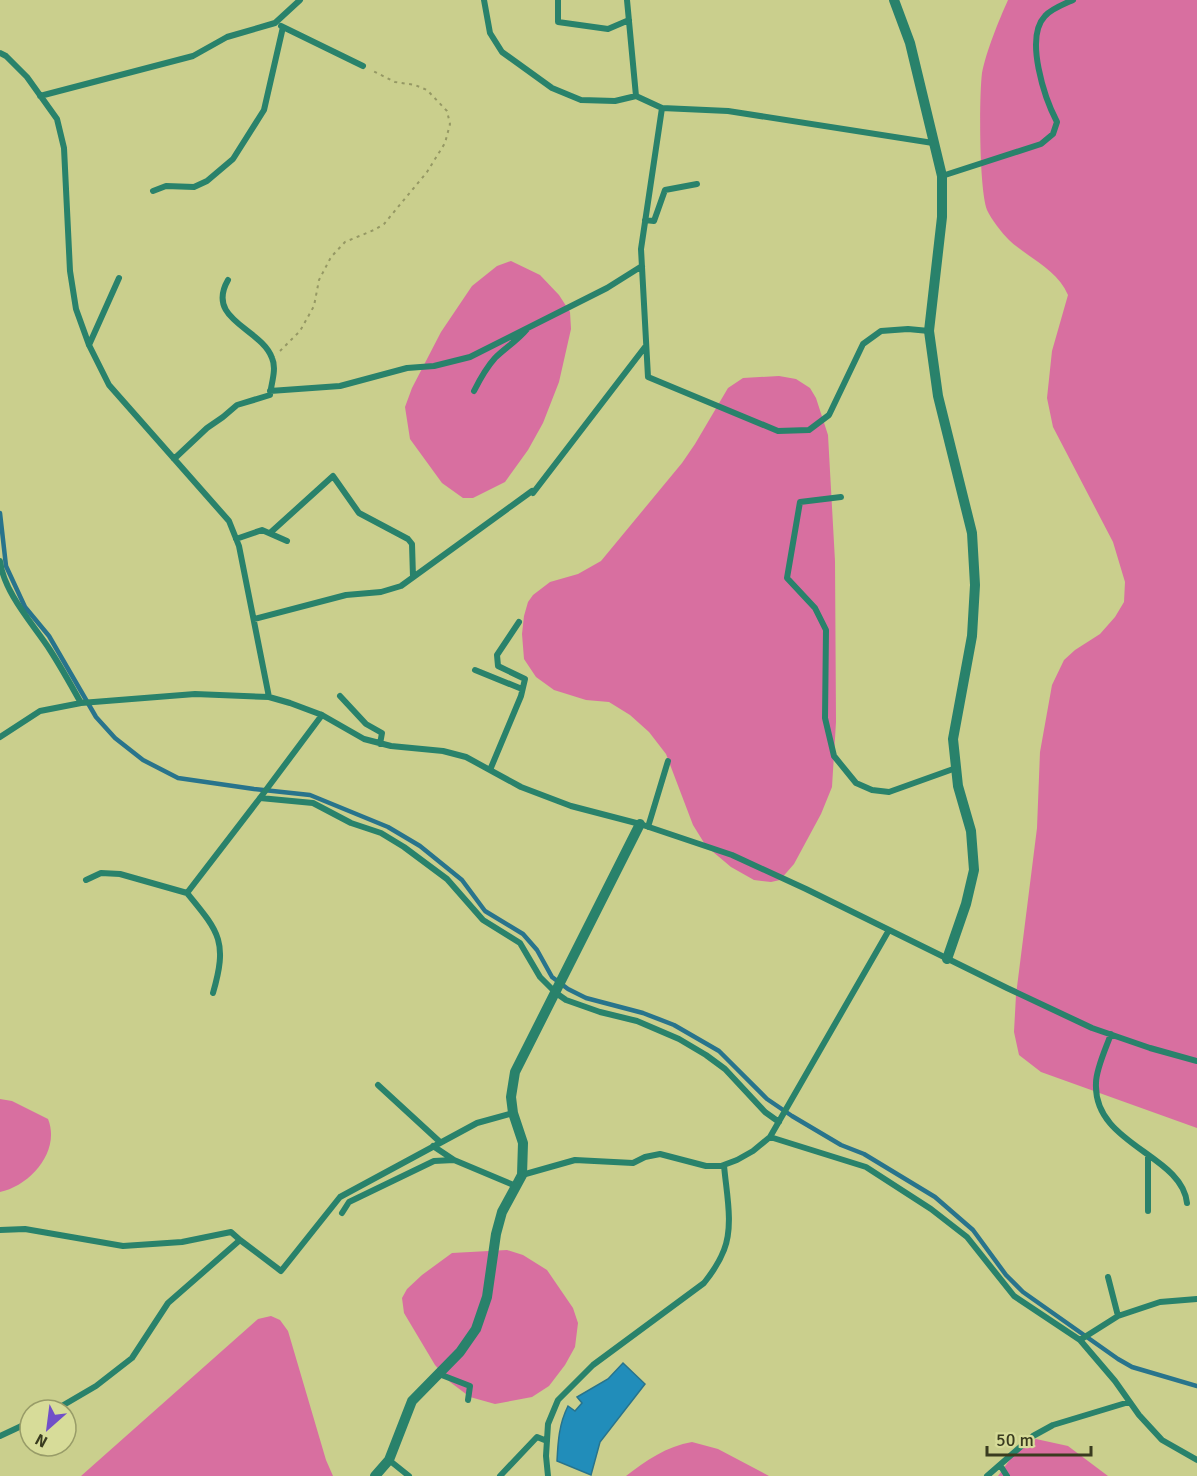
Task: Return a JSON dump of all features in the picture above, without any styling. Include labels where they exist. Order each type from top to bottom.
[{"type":"street","points":[[40,96],[193,56],[227,37],[275,24],[300,0]]},
{"type":"street","points":[[484,0],[490,33],[502,52],[552,88],[581,100],[615,101],[636,96],[662,108],[728,111],[933,143]]},
{"type":"street","points":[[558,0],[558,22],[608,29],[629,20]]},
{"type":"street","points":[[627,0],[636,96]]},
{"type":"street","points":[[894,0],[910,43],[942,176],[942,218],[929,331],[938,396],[972,533],[975,585],[972,636],[953,739],[958,786],[971,831],[974,870],[966,904],[947,959]]},
{"type":"street","points":[[942,176],[1041,144],[1053,134],[1057,122],[1048,104],[1038,68],[1037,38],[1039,25],[1045,14],[1073,0]]},
{"type":"street","points":[[275,24],[363,66]]},
{"type":"street","points":[[153,191],[166,186],[194,187],[207,181],[233,159],[264,110],[283,27]]},
{"type":"street","points":[[0,53],[27,77],[57,119],[64,148],[69,271],[76,309],[89,345],[109,385],[229,521],[239,546],[269,697]]},
{"type":"street","points":[[662,108],[641,249],[648,377],[778,431],[809,430],[829,415],[863,344],[880,331],[908,329],[929,331]]},
{"type":"street","points":[[645,220],[654,221],[665,190],[697,184]]},
{"type":"street","points":[[270,391],[340,386],[407,368],[434,366],[470,357],[607,288],[642,266]]},
{"type":"street","points":[[89,345],[119,279]]},
{"type":"street","points":[[174,459],[207,428],[237,405],[270,395],[273,359],[265,346],[226,312],[222,297],[228,280]]},
{"type":"street","points":[[474,391],[483,372],[496,357],[518,340],[529,326]]},
{"type":"street","points":[[254,619],[346,594],[381,592],[401,586],[532,491],[533,494],[645,346]]},
{"type":"street","points":[[270,533],[333,476],[359,513],[408,539],[412,544],[413,577]]},
{"type":"street","points":[[841,497],[800,502],[787,578],[815,608],[826,630],[825,718],[834,756],[856,783],[872,790],[889,792],[956,768]]},
{"type":"street","points":[[236,539],[262,530],[287,541]]},
{"type":"street","points":[[0,561],[2,572],[24,613],[50,650],[81,703]]},
{"type":"street","points":[[490,770],[525,679],[498,666],[497,655],[519,622]]},
{"type":"street","points":[[475,670],[522,689]]},
{"type":"street","points":[[0,737],[40,711],[81,703],[195,694],[269,697],[322,715],[364,739],[380,744],[443,751],[466,757],[521,787],[571,806],[644,826],[732,855],[1007,988],[1111,1034],[1197,1061]]},
{"type":"street","points":[[340,696],[366,723],[382,733],[380,744]]},
{"type":"street","points":[[187,893],[322,715]]},
{"type":"street","points":[[375,1476],[389,1460],[412,1401],[460,1352],[476,1329],[487,1297],[496,1234],[502,1212],[522,1175],[523,1143],[513,1113],[511,1098],[515,1072],[644,826],[668,761]]},
{"type":"street","points":[[260,798],[313,803],[351,823],[381,833],[404,847],[447,879],[483,920],[520,943],[540,976],[556,993],[566,1000],[600,1012],[638,1021],[706,1054],[725,1069],[765,1112],[779,1122]]},
{"type":"street","points":[[86,880],[101,873],[120,874],[187,893],[211,923],[220,945],[219,971],[213,993]]},
{"type":"street","points":[[522,1175],[574,1160],[633,1163],[645,1157],[660,1154],[706,1166],[724,1165],[753,1151],[770,1137],[888,930]]},
{"type":"street","points":[[1111,1034],[1096,1082],[1099,1104],[1106,1119],[1175,1177],[1186,1192],[1187,1203]]},
{"type":"street","points":[[378,1085],[454,1160],[516,1186]]},
{"type":"street","points":[[0,1230],[25,1229],[123,1246],[182,1242],[231,1232],[281,1271],[340,1197],[477,1123],[513,1113]]},
{"type":"street","points":[[770,1137],[866,1167],[931,1209],[967,1237],[1014,1296],[1080,1340],[1139,1415],[1162,1440],[1197,1460]]},
{"type":"street","points":[[1148,1155],[1148,1211]]},
{"type":"street","points":[[342,1213],[349,1202],[434,1161],[454,1160]]},
{"type":"street","points":[[548,1476],[548,1425],[558,1400],[593,1365],[704,1283],[716,1267],[725,1249],[728,1228],[724,1165]]},
{"type":"street","points":[[76,1398],[96,1386],[132,1358],[168,1303],[240,1240]]},
{"type":"street","points":[[1108,1277],[1118,1316]]},
{"type":"street","points":[[1080,1340],[1118,1316],[1160,1302],[1197,1299]]},
{"type":"street","points":[[439,1374],[471,1386],[468,1400]]},
{"type":"street","points":[[987,1476],[1033,1436],[1053,1425],[1129,1402]]},
{"type":"street","points":[[0,1436],[18,1428]]},
{"type":"street","points":[[500,1476],[537,1437],[547,1441]]},
{"type":"street","points":[[389,1460],[409,1476]]},
{"type":"street","points":[[1000,1465],[1007,1476]]},
{"type":"path","points":[[273,359],[300,331],[314,306],[319,280],[331,257],[345,242],[384,224],[427,172],[445,143],[450,124],[447,111],[427,90],[415,85],[395,82],[363,66]]},
{"type":"shaded area","points":[[1008,0],[1197,0],[1197,1128],[1041,1072],[1019,1055],[1014,1032],[1016,995],[1037,828],[1040,752],[1052,685],[1064,660],[1100,634],[1115,617],[1124,602],[1125,582],[1113,542],[1053,427],[1047,398],[1052,351],[1068,295],[1050,271],[1003,234],[989,214],[984,199],[980,143],[982,73]]},
{"type":"shaded area","points":[[511,261],[540,275],[559,295],[570,312],[571,329],[559,382],[543,423],[528,450],[505,482],[473,498],[463,498],[442,483],[410,439],[405,407],[412,388],[441,332],[472,286],[497,266]]},
{"type":"shaded area","points":[[779,376],[796,379],[810,388],[816,398],[828,435],[835,561],[836,722],[832,787],[821,814],[794,864],[780,880],[771,882],[754,880],[731,867],[706,846],[693,825],[666,754],[649,732],[630,715],[609,702],[586,700],[554,690],[536,677],[524,659],[522,634],[524,616],[528,602],[533,595],[550,582],[578,574],[601,561],[682,463],[728,388],[743,378]]},
{"type":"shaded area","points":[[0,1099],[12,1101],[48,1119],[51,1131],[46,1155],[32,1175],[22,1183],[0,1192]]},
{"type":"shaded area","points":[[507,1250],[523,1255],[547,1270],[573,1308],[578,1323],[575,1347],[549,1386],[532,1397],[495,1404],[470,1397],[450,1382],[435,1365],[404,1313],[402,1298],[407,1289],[422,1275],[452,1253]]},
{"type":"shaded area","points":[[271,1316],[280,1320],[288,1331],[326,1460],[333,1476],[81,1476],[258,1319]]},
{"type":"shaded area","points":[[1036,1439],[1068,1446],[1108,1476],[998,1476],[1019,1447]]},
{"type":"shaded area","points":[[692,1442],[718,1449],[769,1476],[626,1476],[657,1455]]},
{"type":"water","points":[[623,1363],[645,1384],[600,1442],[591,1475],[557,1461],[561,1426],[568,1406],[575,1411],[582,1403],[577,1397],[608,1379]]},
{"type":"waterway","points":[[0,513],[6,566],[25,607],[49,636],[96,717],[115,738],[143,760],[178,778],[310,795],[388,827],[420,846],[462,880],[485,911],[523,934],[537,950],[552,977],[568,989],[586,998],[643,1013],[674,1025],[719,1051],[767,1099],[792,1116],[841,1145],[864,1154],[935,1197],[973,1230],[1006,1275],[1023,1292],[1118,1359],[1132,1367],[1197,1386]]}]
